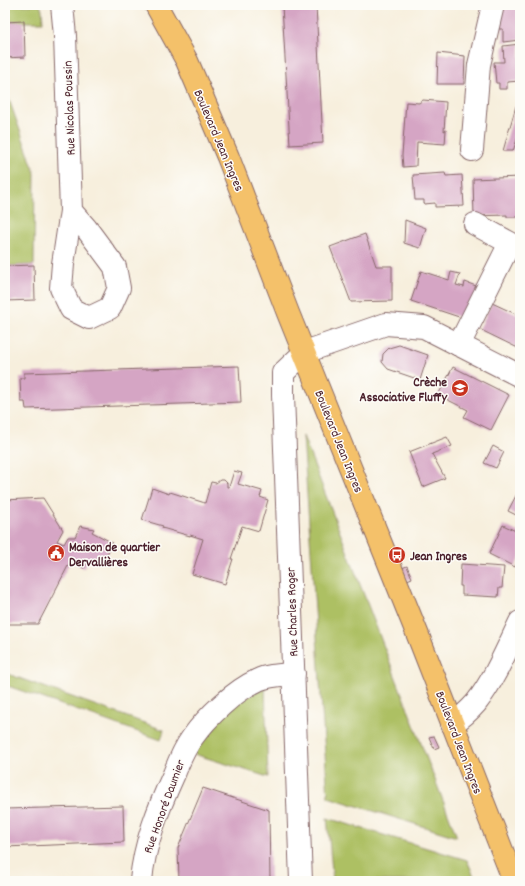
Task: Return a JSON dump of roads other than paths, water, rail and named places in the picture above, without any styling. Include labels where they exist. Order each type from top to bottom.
[{"type":"main road","name":"Boulevard Jean Ingres","points":[[156,5],[187,61],[226,150],[288,313],[514,881]]},
{"type":"street","name":"Rue Nicolas Poussin","points":[[62,5],[65,36],[71,211]]},
{"type":"street","points":[[472,150],[479,65],[493,5]]},
{"type":"street","points":[[459,345],[510,243],[475,224]]},
{"type":"street","points":[[304,352],[386,324],[424,327],[520,376]]},
{"type":"street","name":"Rue Charles Roger","points":[[301,881],[283,373],[304,352]]},
{"type":"street","points":[[452,724],[475,704],[483,692],[520,622]]},
{"type":"street","name":"Rue Honoré Daumier","points":[[141,881],[144,860],[165,793],[184,750],[192,737],[202,725],[234,694],[259,679],[294,674]]},
{"type":"place","name":"Crèche Associative Fluffy","points":[[460,388]]},
{"type":"place","name":"Maison de quartier Dervallières","points":[[56,553]]},
{"type":"place","name":"Jean Ingres","points":[[397,555]]}]
